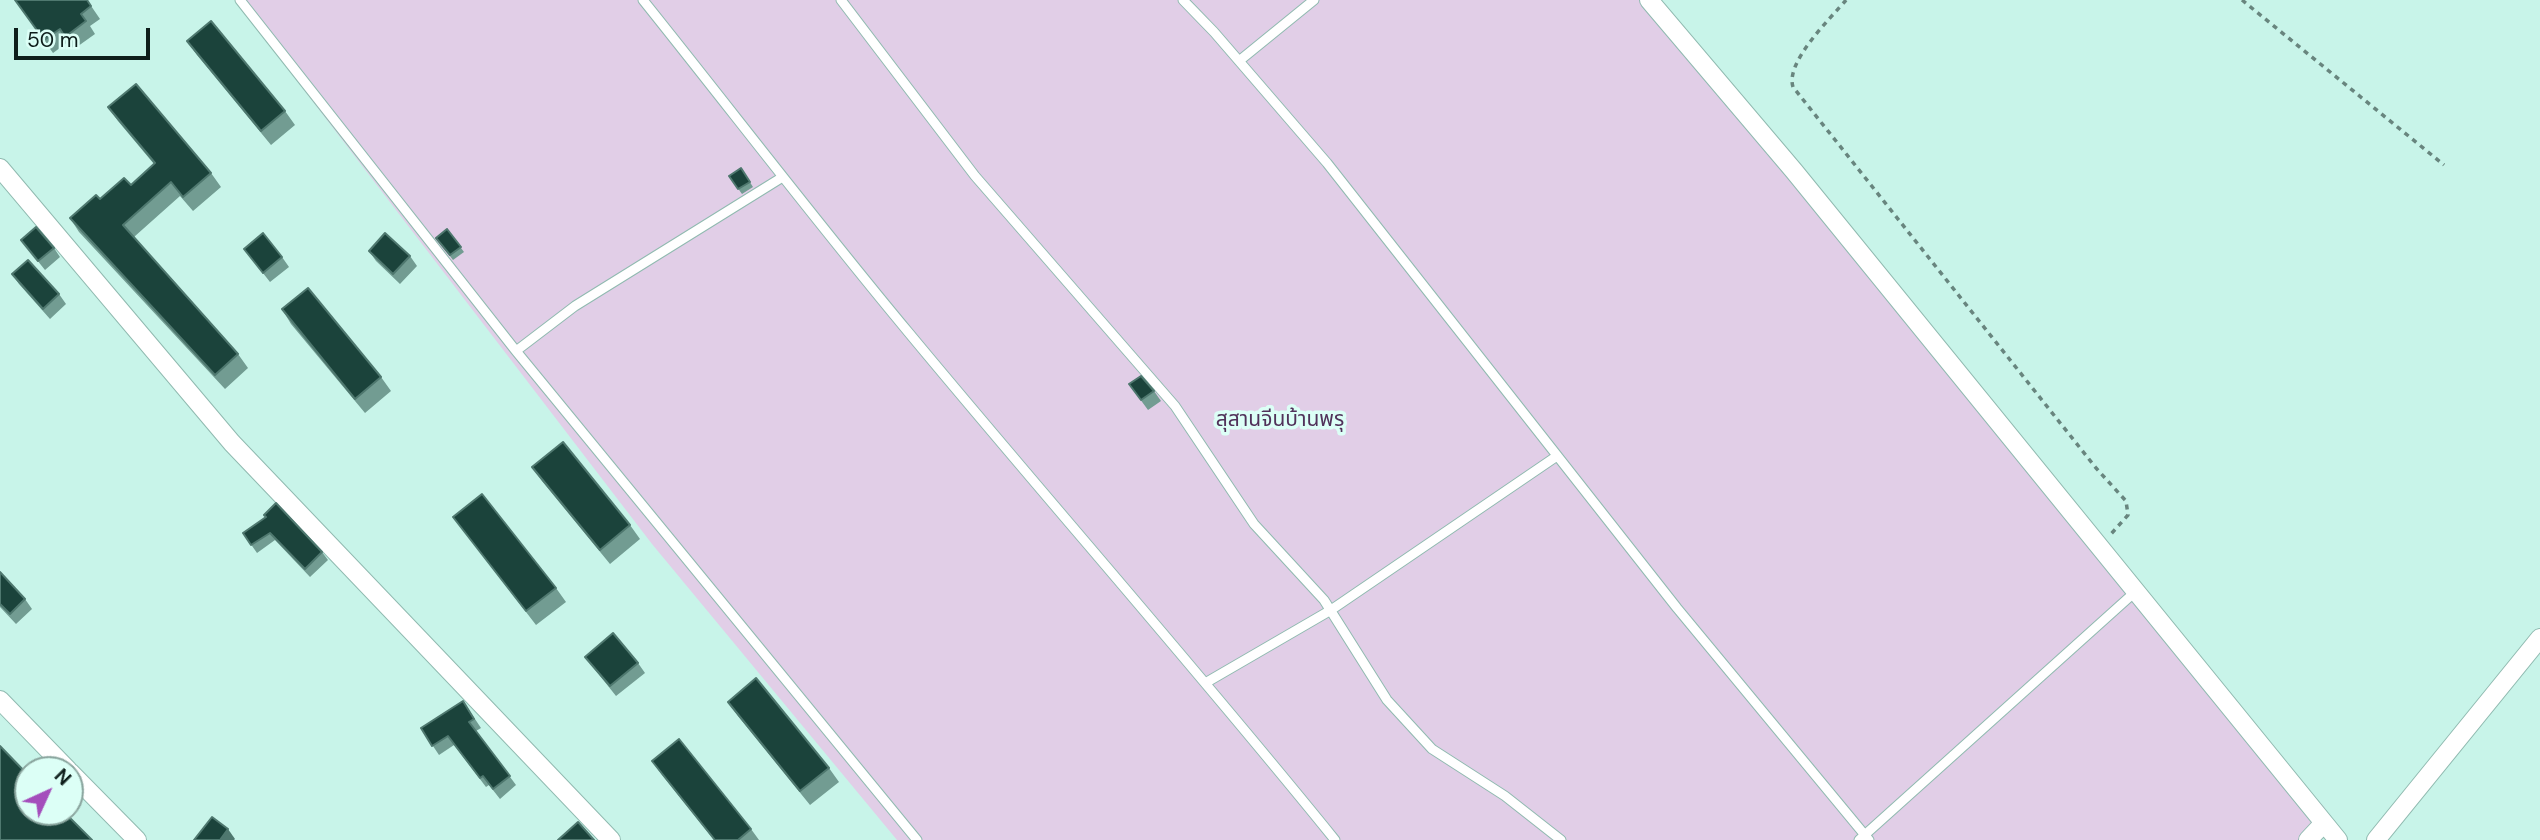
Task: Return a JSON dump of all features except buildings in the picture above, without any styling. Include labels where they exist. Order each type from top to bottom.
[{"type":"street","points":[[1649,0],[1794,171],[2337,840]]},
{"type":"street","points":[[0,168],[232,443],[611,840]]},
{"type":"street","points":[[2376,840],[2540,638]]},
{"type":"street","points":[[0,700],[54,756]]},
{"type":"street","points":[[84,786],[136,840]]},
{"type":"street","points":[[2308,840],[2323,824]]},
{"type":"lane","points":[[240,0],[516,351],[917,840]]},
{"type":"lane","points":[[643,0],[781,178],[920,346],[1208,682],[1335,840]]},
{"type":"lane","points":[[841,0],[975,176],[1175,406],[1254,524],[1331,610],[1387,700],[1432,749],[1505,796],[1557,839]]},
{"type":"lane","points":[[1183,0],[1326,163],[1864,839],[2135,592]]},
{"type":"lane","points":[[1239,61],[1314,0]]},
{"type":"lane","points":[[516,351],[575,306],[781,178]]},
{"type":"lane","points":[[1208,682],[1331,610],[1558,456]]},
{"type":"path","points":[[1846,0],[1795,62],[1791,77],[1793,87],[2096,468],[2126,501],[2129,509],[2125,519],[2100,546]]},
{"type":"path","points":[[2242,0],[2444,165]]},
{"type":"green space","name":"สุสานจีนบ้านพรุ","points":[[235,0],[1639,0],[1876,281],[2113,573],[2325,808],[2313,840],[897,840],[652,544]]}]
